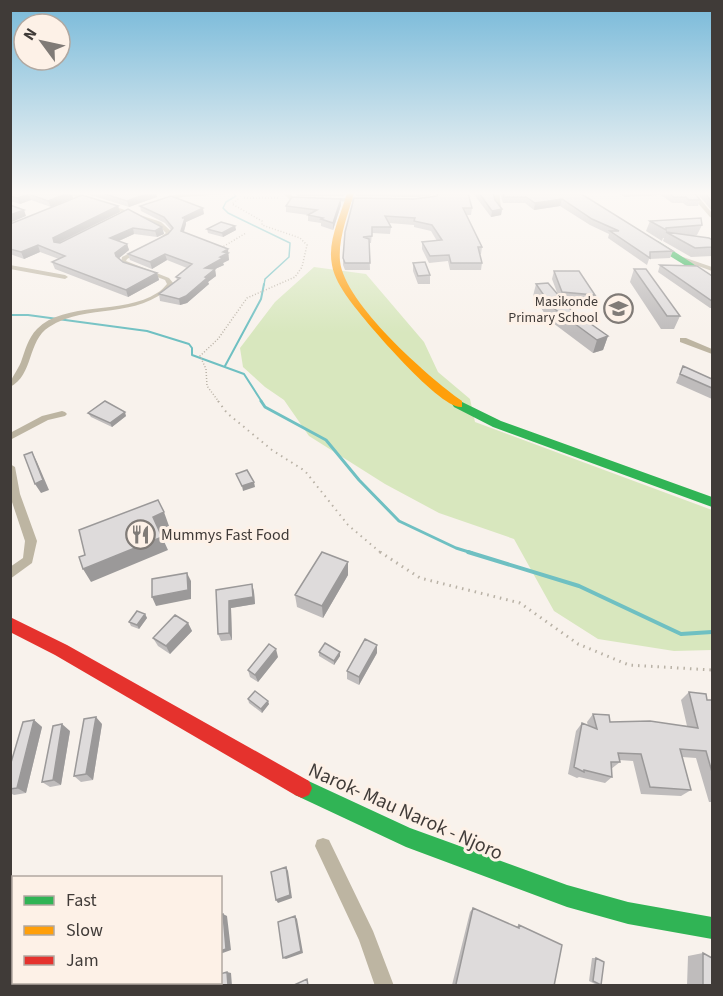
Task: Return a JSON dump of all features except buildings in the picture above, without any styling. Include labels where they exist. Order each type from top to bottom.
[{"type":"main road","points":[[340,239],[337,251],[338,274],[350,296],[440,392],[473,414],[497,424],[712,502]]},
{"type":"main road","points":[[650,239],[675,256],[712,272]]},
{"type":"main road","name":"Narok- Mau Narok - Njoro","points":[[10,624],[71,656],[313,794],[406,837],[567,896],[628,913],[712,927]]},
{"type":"street","points":[[10,386],[24,369],[36,334],[43,328],[61,317],[126,306],[152,299],[165,291],[171,284],[164,277],[123,262],[124,258],[162,239]]},
{"type":"street","points":[[10,267],[65,277]]},
{"type":"street","points":[[682,340],[712,352]]},
{"type":"street","points":[[10,437],[45,418],[62,414]]},
{"type":"street","points":[[10,467],[15,494],[31,541],[28,560],[10,574]]},
{"type":"street","points":[[323,846],[367,937],[385,986]]},
{"type":"path","points":[[216,250],[235,239]]},
{"type":"path","points":[[302,239],[307,244],[302,267],[295,277],[247,298],[218,339],[200,356],[206,369],[207,386],[227,413],[272,450],[305,471],[348,525],[378,550],[420,578],[520,603],[578,644],[630,665],[712,670]]},
{"type":"green space","points":[[314,267],[366,274],[424,342],[438,372],[470,399],[475,422],[712,510],[712,650],[674,651],[598,639],[554,611],[514,539],[439,513],[385,484],[309,436],[284,400],[243,367],[240,348],[275,302]]},
{"type":"waterway","points":[[264,285],[265,279],[289,257],[290,243],[283,239]]},
{"type":"waterway","points":[[225,366],[261,299],[264,284]]},
{"type":"waterway","points":[[10,315],[28,315],[147,331],[189,344],[192,348],[192,355],[244,374],[262,402]]},
{"type":"waterway","points":[[261,401],[265,407],[326,440],[359,480],[399,521],[456,548],[472,553]]},
{"type":"waterway","points":[[468,552],[579,586],[681,634],[712,632]]},
{"type":"traffic: fast","points":[[655,243],[712,279]]},
{"type":"traffic: fast","points":[[458,404],[497,424],[712,502]]},
{"type":"traffic: fast","points":[[302,788],[406,837],[567,896],[628,913],[712,928]]},
{"type":"traffic: slow","points":[[337,239],[336,264],[341,279],[368,319],[407,361],[458,404]]},
{"type":"traffic: jam","points":[[10,624],[61,650],[302,788]]},
{"type":"place","name":"Masikonde Primary School","points":[[619,309]]},
{"type":"place","name":"Mummys Fast Food","points":[[140,534]]}]
